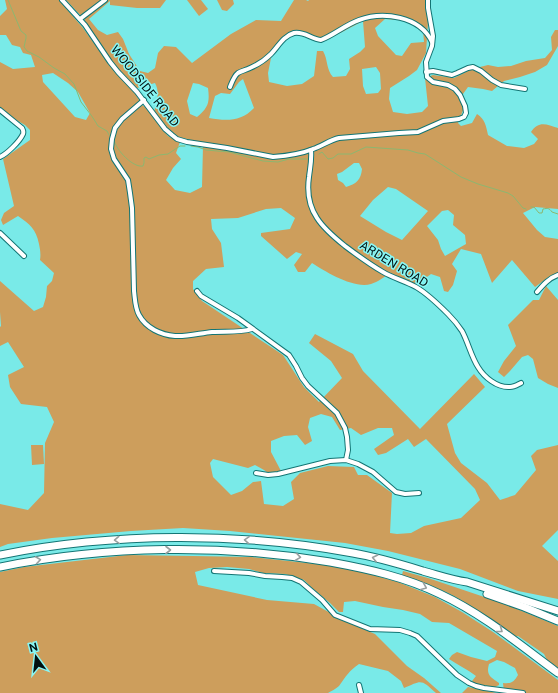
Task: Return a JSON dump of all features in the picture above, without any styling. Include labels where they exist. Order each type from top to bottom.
[{"type":"highway","points":[[0,555],[65,544],[124,539],[183,538],[246,540],[354,553],[405,565],[453,580],[467,582],[558,611]]},
{"type":"highway","points":[[0,567],[84,554],[148,550],[255,553],[299,558],[354,567],[397,577],[428,588],[457,602],[482,618],[558,673]]},
{"type":"highway","points":[[453,580],[462,585],[509,601],[558,621]]},
{"type":"street","name":"WOODSIDE ROAD","points":[[62,0],[80,19],[110,62],[144,100],[165,129],[174,137],[182,141],[273,157],[281,157],[311,150],[339,138],[399,132],[418,132],[443,121],[464,117],[466,113],[465,106],[456,89],[448,85],[433,82],[427,77],[426,72]]},
{"type":"street","points":[[80,19],[105,0]]},
{"type":"street","points":[[428,0],[433,32],[432,42],[426,62],[426,72],[433,71],[454,74],[473,67],[501,85],[525,89]]},
{"type":"street","points":[[230,87],[238,74],[266,58],[283,39],[294,33],[303,33],[321,40],[360,20],[386,16],[400,18],[417,25],[426,32],[432,42]]},
{"type":"street","points":[[144,100],[122,119],[115,128],[111,149],[114,159],[128,180],[132,208],[134,291],[135,303],[139,316],[148,327],[158,333],[175,336],[245,331],[252,329]]},
{"type":"street","points":[[0,110],[22,128],[23,134],[6,154],[0,157]]},
{"type":"street","name":"ARDEN ROAD","points":[[311,150],[312,159],[308,184],[309,196],[313,211],[321,224],[332,235],[370,264],[416,288],[442,308],[460,328],[478,367],[489,379],[500,386],[506,387],[515,386],[521,383]]},
{"type":"street","points":[[0,233],[24,256]]},
{"type":"street","points":[[537,292],[547,282],[558,276]]},
{"type":"street","points":[[198,291],[201,296],[238,318],[288,355],[308,386],[337,413],[345,428],[347,436],[348,450],[346,460]]},
{"type":"street","points":[[256,472],[268,475],[278,474],[330,461],[346,460],[358,464],[373,472],[396,492],[405,494],[419,493]]},
{"type":"street","points":[[214,571],[292,578],[301,582],[335,615],[370,629],[400,630],[417,636],[457,674],[469,683],[484,688],[523,693]]},
{"type":"street","points":[[358,685],[361,693]]},
{"type":"shaded area","points":[[5,0],[59,0],[83,28],[115,72],[134,91],[142,105],[168,136],[180,142],[176,153],[181,159],[173,168],[166,180],[175,190],[190,193],[202,187],[203,146],[195,141],[178,137],[167,128],[154,112],[158,93],[155,83],[137,88],[118,69],[85,25],[85,20],[66,0],[166,0],[160,8],[137,8],[110,5],[110,1],[89,19],[98,30],[107,35],[118,32],[123,39],[129,54],[140,71],[148,73],[155,68],[158,53],[164,46],[176,47],[192,63],[231,34],[256,20],[281,21],[294,0],[426,0],[428,22],[426,53],[417,70],[390,88],[389,99],[393,112],[407,114],[422,112],[428,106],[425,78],[433,75],[454,78],[472,69],[488,65],[498,67],[511,66],[526,61],[545,58],[552,50],[551,37],[555,30],[558,30],[558,46],[547,65],[535,72],[504,81],[492,91],[468,87],[463,94],[464,108],[458,123],[461,126],[472,123],[477,114],[483,120],[488,135],[507,146],[524,148],[534,144],[538,139],[531,132],[537,126],[543,124],[558,128],[558,209],[535,207],[523,213],[545,237],[558,239],[558,273],[550,276],[535,287],[512,260],[492,283],[481,254],[461,249],[452,264],[457,271],[453,285],[448,292],[444,291],[440,277],[431,274],[416,285],[390,273],[376,282],[364,285],[340,279],[312,263],[305,272],[298,272],[294,265],[302,254],[296,252],[287,259],[261,236],[261,233],[290,229],[295,218],[281,208],[266,209],[238,218],[211,219],[212,229],[221,243],[224,267],[206,269],[193,281],[193,289],[202,301],[283,355],[304,387],[319,402],[342,378],[331,361],[309,343],[315,334],[353,354],[363,371],[420,429],[474,374],[485,387],[447,424],[455,453],[461,463],[487,483],[500,500],[515,495],[536,470],[531,456],[537,450],[558,445],[558,530],[542,546],[558,561],[558,599],[518,591],[460,569],[388,551],[345,543],[230,531],[183,528],[131,531],[52,538],[8,544],[0,547],[0,504],[28,510],[44,493],[45,443],[54,422],[47,407],[21,404],[10,387],[8,375],[24,367],[8,342],[0,346],[0,281],[34,311],[43,307],[47,286],[52,281],[54,273],[40,260],[38,239],[29,224],[18,216],[3,225],[1,220],[4,213],[14,206],[3,159],[30,140],[30,130],[25,125],[9,116],[0,107],[0,62],[13,69],[35,67],[31,55],[23,53],[20,47],[12,45],[6,35],[0,35],[0,16],[7,9]],"holes":[[[385,19],[398,20],[408,22],[423,30],[424,42],[411,43],[402,56],[396,55],[378,36],[375,28]],[[363,21],[365,47],[349,59],[350,69],[346,76],[333,77],[329,71],[323,51],[317,51],[314,76],[302,84],[287,86],[269,82],[268,73],[271,58],[286,38],[295,34],[317,41],[325,41]],[[376,67],[380,73],[381,89],[378,93],[366,94],[363,86],[362,69]],[[53,73],[78,92],[90,113],[86,120],[75,117],[43,82],[42,75]],[[243,79],[254,108],[249,113],[239,118],[227,120],[209,118],[215,96],[221,93],[230,94]],[[193,83],[208,88],[209,98],[204,111],[197,117],[190,114],[187,101]],[[354,163],[359,163],[362,169],[357,181],[346,187],[338,180],[337,174]],[[388,187],[396,189],[428,211],[402,240],[360,216],[373,200]],[[448,210],[454,215],[453,225],[465,235],[466,244],[445,256],[438,240],[427,226],[442,211]],[[321,414],[332,417],[340,430],[351,428],[361,435],[378,428],[392,428],[394,435],[374,449],[378,455],[386,453],[408,439],[414,447],[426,439],[475,489],[480,500],[461,518],[424,526],[411,533],[397,534],[390,533],[392,493],[367,475],[358,475],[354,467],[328,466],[300,473],[291,482],[294,499],[283,506],[264,504],[261,481],[253,482],[242,491],[231,495],[213,477],[210,463],[213,459],[248,468],[255,465],[268,473],[281,471],[271,452],[271,441],[284,436],[297,435],[305,445],[312,441],[308,427],[310,418]]]},
{"type":"shaded area","points":[[187,0],[201,0],[208,9],[199,16]]},
{"type":"shaded area","points":[[217,0],[233,0],[234,4],[227,11],[222,10]]},
{"type":"shaded area","points":[[546,286],[558,300],[558,388],[538,378],[533,359],[528,355],[522,357],[504,377],[498,372],[504,361],[516,346],[508,325],[533,300],[539,300]]},
{"type":"shaded area","points":[[31,445],[43,445],[44,464],[32,465]]},
{"type":"shaded area","points":[[127,555],[251,557],[344,567],[398,582],[435,597],[493,632],[558,680],[558,693],[497,693],[504,692],[503,683],[512,682],[518,675],[515,668],[497,660],[489,664],[488,673],[499,683],[499,685],[495,687],[475,684],[472,681],[476,676],[449,659],[457,652],[487,661],[495,657],[497,651],[449,623],[432,622],[420,614],[355,601],[344,602],[343,612],[339,612],[304,580],[285,574],[263,573],[249,569],[227,567],[209,568],[195,572],[198,585],[267,600],[314,604],[347,622],[375,634],[407,666],[441,693],[436,693],[421,682],[414,683],[404,688],[401,681],[388,671],[359,664],[346,676],[339,686],[328,693],[0,693],[0,572],[24,567]]},
{"type":"shaded area","points":[[403,571],[505,604],[558,626],[558,668],[547,660],[544,654],[518,636],[515,637],[466,603],[442,590],[402,575]]},
{"type":"shaded area","points":[[468,687],[497,693],[462,693]]},
{"type":"waterway","points":[[8,0],[21,31],[26,35],[24,47],[27,51],[65,74],[74,84],[81,102],[98,126],[107,131],[109,135]]},
{"type":"waterway","points":[[114,140],[121,153],[130,161],[139,166],[143,166],[144,158],[146,157],[149,159],[159,155],[168,154],[180,146],[185,146]]},
{"type":"waterway","points":[[191,146],[206,150],[229,152],[263,161],[278,162],[289,159],[307,159]]},
{"type":"waterway","points":[[319,154],[322,152],[328,159],[333,158],[338,154],[351,154],[366,147],[408,150],[425,154],[461,177],[508,193],[513,196],[523,208],[526,209]]},
{"type":"waterway","points":[[531,207],[534,207],[539,213],[542,213],[543,209],[547,208],[558,214]]}]
